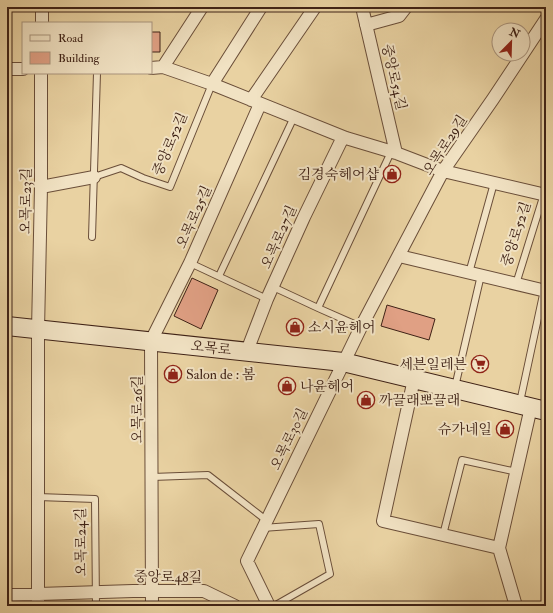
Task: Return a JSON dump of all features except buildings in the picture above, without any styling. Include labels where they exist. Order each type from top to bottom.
[{"type":"main road","name":"오목로","points":[[7,326],[343,362],[532,407]]},
{"type":"street","points":[[42,7],[42,22]]},
{"type":"street","points":[[163,67],[202,7]]},
{"type":"street","points":[[212,84],[260,7]]},
{"type":"street","name":"오목로25길","points":[[151,341],[190,263],[256,102],[315,7]]},
{"type":"street","name":"중앙로54길","points":[[362,7],[393,153]]},
{"type":"street","points":[[366,25],[399,16],[406,7]]},
{"type":"street","name":"오목로29길","points":[[343,362],[443,171],[546,19]]},
{"type":"street","name":"중앙로52길","points":[[152,68],[163,67],[212,84],[343,137],[443,171],[545,194]]},
{"type":"street","points":[[7,69],[22,69]]},
{"type":"street","name":"오목로23길","points":[[38,330],[41,186],[41,74]]},
{"type":"street","name":"오목로27길","points":[[248,352],[273,287],[304,217],[343,137]]},
{"type":"street","points":[[41,186],[94,177]]},
{"type":"street","points":[[399,256],[545,291]]},
{"type":"street","points":[[38,330],[38,600]]},
{"type":"street","name":"오목로26길","points":[[151,341],[152,606]]},
{"type":"street","name":"오목로30길","points":[[269,606],[247,561],[343,362]]},
{"type":"street","points":[[414,379],[383,521],[499,548]]},
{"type":"street","points":[[516,606],[499,548],[532,407]]},
{"type":"street","name":"중앙로48길","points":[[7,595],[38,600],[96,593],[204,591],[235,606]]},
{"type":"lane","points":[[92,237],[97,74]]},
{"type":"lane","name":"중앙로52길","points":[[94,177],[121,168],[143,178],[170,187],[212,84]]},
{"type":"lane","points":[[219,276],[294,117]]},
{"type":"lane","points":[[318,308],[393,153]]},
{"type":"lane","points":[[469,273],[494,183]]},
{"type":"lane","name":"중앙로52길","points":[[516,284],[545,194]]},
{"type":"lane","points":[[190,263],[268,299]]},
{"type":"lane","points":[[455,389],[481,276]]},
{"type":"lane","points":[[273,287],[360,327]]},
{"type":"lane","points":[[532,407],[545,291]]},
{"type":"lane","points":[[443,535],[462,460],[517,472]]},
{"type":"lane","points":[[152,477],[208,475],[264,524],[319,524],[330,574],[274,606]]},
{"type":"lane","name":"오목로24길","points":[[38,497],[95,499],[96,593]]},
{"type":"lane","points":[[96,593],[96,606]]},
{"type":"place","name":"김경숙헤어샵","points":[[392,174]]},
{"type":"place","name":"소시윤헤어","points":[[295,327]]},
{"type":"place","name":"세븐일레븐","points":[[480,364]]},
{"type":"place","name":"Salon de : 봄","points":[[173,374]]},
{"type":"place","name":"나윤헤어","points":[[287,386]]},
{"type":"place","name":"까끌래뽀끌래","points":[[366,400]]},
{"type":"place","name":"슈가네일","points":[[505,429]]}]
